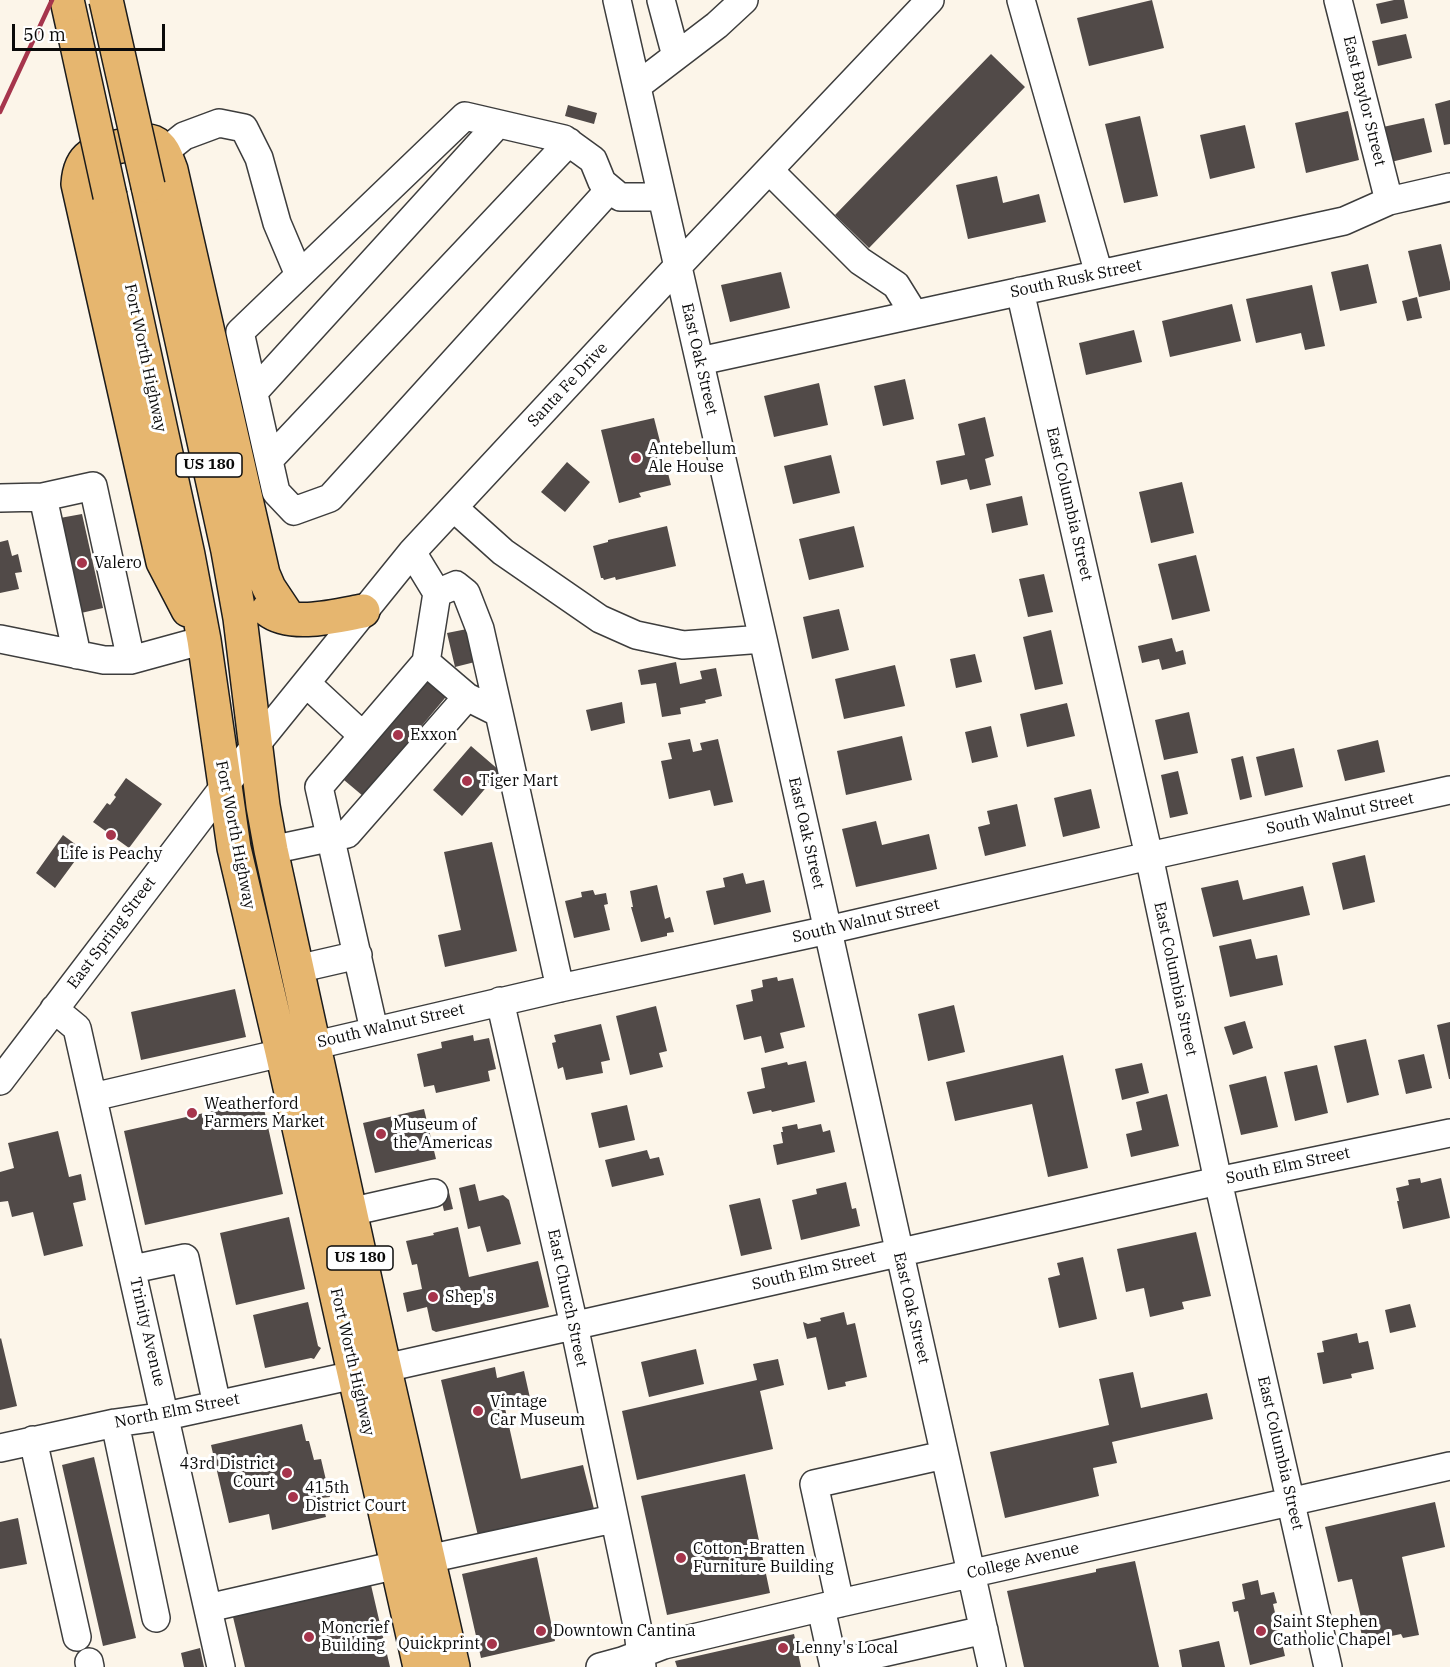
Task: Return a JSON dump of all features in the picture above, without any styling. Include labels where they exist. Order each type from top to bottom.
[{"type":"main road","name":"Fort Worth Highway","points":[[67,0],[185,543],[204,640],[234,848],[297,1048],[413,1562],[453,1667]]},
{"type":"main road","name":"Fort Worth Highway","points":[[106,0],[228,551],[241,628],[255,746],[271,850],[297,969],[297,1048]]},
{"type":"main road","points":[[204,640],[163,562],[78,184],[79,169],[87,158],[98,151],[141,142],[153,142],[164,152],[171,170],[263,574],[269,588],[289,618]]},
{"type":"main road","points":[[228,551],[252,594],[275,616],[312,619],[363,611]]},
{"type":"main road","name":"Fort Worth Highway","points":[[413,1562],[420,1667]]},
{"type":"street","name":"East Oak Street","points":[[617,0],[763,639],[992,1667]]},
{"type":"street","points":[[661,0],[676,56]]},
{"type":"street","points":[[637,86],[717,25],[744,0]]},
{"type":"street","name":"Santa Fe Drive","points":[[225,785],[412,552],[930,0]]},
{"type":"street","points":[[1021,0],[1099,274]]},
{"type":"street","name":"East Baylor Street","points":[[1338,0],[1389,201]]},
{"type":"street","points":[[610,189],[330,498],[294,512],[276,492],[240,332],[465,116],[564,139],[593,160],[602,182],[620,197],[661,197]]},
{"type":"street","points":[[164,152],[184,136],[219,123],[244,128],[259,158],[277,223],[299,275]]},
{"type":"street","points":[[254,392],[498,123]]},
{"type":"street","points":[[269,460],[569,142]]},
{"type":"street","points":[[769,170],[860,261],[896,285],[914,314]]},
{"type":"street","name":"South Rusk Street","points":[[700,361],[1344,221],[1389,201],[1450,187]]},
{"type":"street","name":"East Columbia Street","points":[[1020,291],[1149,856],[1218,1181],[1328,1667]]},
{"type":"street","points":[[0,498],[43,496],[93,486],[131,660]]},
{"type":"street","points":[[43,496],[77,655]]},
{"type":"street","points":[[454,508],[503,552],[600,620],[636,635],[683,645],[763,639]]},
{"type":"street","points":[[374,1030],[319,787],[426,662],[437,593],[412,552]]},
{"type":"street","points":[[437,593],[456,585],[466,593],[480,629],[560,988]]},
{"type":"street","points":[[0,639],[104,660],[131,660],[204,640]]},
{"type":"street","points":[[426,662],[467,697],[499,713]]},
{"type":"street","points":[[306,683],[362,735]]},
{"type":"street","points":[[271,850],[347,834],[467,697]]},
{"type":"street","name":"East Spring Street","points":[[1,1079],[225,785]]},
{"type":"street","name":"South Walnut Street","points":[[93,1096],[560,988],[1450,790]]},
{"type":"street","points":[[297,969],[358,955]]},
{"type":"street","name":"East Church Street","points":[[500,1002],[574,1325],[642,1661]]},
{"type":"street","name":"Trinity Avenue","points":[[54,1009],[77,1028],[221,1667]]},
{"type":"street","name":"South Elm Street","points":[[370,1372],[1218,1181],[1450,1133]]},
{"type":"street","points":[[335,1215],[434,1193]]},
{"type":"street","points":[[133,1269],[184,1258],[217,1405]]},
{"type":"street","name":"North Elm Street","points":[[0,1448],[115,1423],[166,1416],[370,1372]]},
{"type":"street","points":[[115,1423],[156,1618]]},
{"type":"street","points":[[33,1440],[77,1637]]},
{"type":"street","points":[[944,1455],[814,1484],[831,1605],[834,1665],[984,1630]]},
{"type":"street","name":"College Avenue","points":[[600,1667],[642,1661],[664,1645],[831,1605],[1450,1466]]},
{"type":"street","points":[[208,1608],[613,1519]]},
{"type":"building","points":[[1152,0],[1164,48],[1089,66],[1077,18]]},
{"type":"building","points":[[1404,0],[1408,18],[1381,24],[1376,4]]},
{"type":"building","points":[[1406,34],[1412,58],[1378,66],[1372,41]]},
{"type":"building","points":[[991,54],[1025,87],[869,248],[835,215]]},
{"type":"building","points":[[1450,100],[1450,144],[1444,145],[1435,104]]},
{"type":"building","points":[[568,105],[597,113],[594,124],[565,116]]},
{"type":"building","points":[[1348,111],[1359,160],[1306,173],[1295,123]]},
{"type":"building","points":[[1140,116],[1158,196],[1124,203],[1105,124]]},
{"type":"building","points":[[1424,118],[1432,152],[1391,162],[1383,127]]},
{"type":"building","points":[[1245,125],[1255,168],[1210,179],[1200,135]]},
{"type":"building","points":[[997,176],[1003,203],[1039,194],[1046,222],[968,239],[956,185]]},
{"type":"building","points":[[1441,244],[1450,290],[1419,297],[1408,251]]},
{"type":"building","points":[[1368,264],[1377,303],[1340,311],[1331,272]]},
{"type":"building","points":[[781,272],[790,308],[730,322],[721,285]]},
{"type":"building","points":[[1312,285],[1325,346],[1305,350],[1301,333],[1256,343],[1246,299]]},
{"type":"building","points":[[1417,297],[1422,318],[1407,321],[1402,301]]},
{"type":"building","points":[[1232,304],[1241,341],[1170,357],[1162,321]]},
{"type":"building","points":[[1134,330],[1142,362],[1086,375],[1079,343]]},
{"type":"building","points":[[905,379],[914,419],[883,426],[874,386]]},
{"type":"building","points":[[819,383],[828,425],[774,437],[764,396]]},
{"type":"building","points":[[985,417],[994,456],[985,459],[991,485],[970,490],[967,479],[941,485],[936,461],[965,455],[958,424]]},
{"type":"building","name":"Antebellum Ale House","points":[[654,418],[671,485],[639,493],[641,497],[619,503],[601,430]]},
{"type":"building","points":[[831,455],[840,493],[793,504],[784,466]]},
{"type":"building","points":[[567,462],[590,482],[565,512],[541,492]]},
{"type":"building","points":[[1182,482],[1194,533],[1151,543],[1139,492]]},
{"type":"building","points":[[1022,496],[1028,525],[992,533],[986,504]]},
{"type":"building","points":[[82,514],[103,608],[81,613],[60,518]]},
{"type":"building","points":[[667,526],[676,566],[616,580],[615,577],[604,580],[601,578],[593,546],[608,542],[608,540]]},
{"type":"building","points":[[854,526],[864,567],[809,580],[799,539]]},
{"type":"building","points":[[8,540],[12,556],[18,554],[22,572],[15,573],[19,589],[0,593],[0,542]]},
{"type":"building","points":[[1196,555],[1210,611],[1172,620],[1158,564]]},
{"type":"building","points":[[1044,574],[1053,612],[1028,617],[1019,579]]},
{"type":"building","points":[[839,609],[849,650],[812,659],[803,617]]},
{"type":"building","points":[[472,628],[479,661],[455,667],[447,633]]},
{"type":"building","points":[[1051,630],[1063,684],[1035,690],[1023,637]]},
{"type":"building","points":[[1172,638],[1176,652],[1183,650],[1186,664],[1162,670],[1159,659],[1142,663],[1138,646]]},
{"type":"building","points":[[975,654],[982,682],[956,688],[950,659]]},
{"type":"building","points":[[676,662],[680,684],[702,679],[700,671],[716,668],[722,696],[705,700],[706,703],[680,708],[681,714],[662,717],[656,683],[641,685],[638,670]]},
{"type":"building","points":[[895,665],[905,706],[844,719],[835,679]]},
{"type":"building","points":[[431,676],[450,692],[363,796],[344,780]]},
{"type":"building","points":[[622,702],[625,723],[591,731],[586,710]]},
{"type":"building","points":[[1067,703],[1075,736],[1027,747],[1020,714]]},
{"type":"building","points":[[1189,712],[1198,753],[1164,760],[1155,720]]},
{"type":"building","points":[[991,726],[998,757],[972,763],[965,732]]},
{"type":"building","points":[[902,736],[912,780],[846,795],[837,751]]},
{"type":"building","points":[[690,739],[693,752],[702,750],[700,743],[718,739],[733,802],[714,806],[710,790],[669,799],[661,761],[672,759],[668,743]]},
{"type":"building","points":[[1378,740],[1385,772],[1345,781],[1337,750]]},
{"type":"building","name":"Tiger Mart","points":[[471,746],[500,771],[462,816],[433,790]]},
{"type":"building","points":[[1294,748],[1303,787],[1265,796],[1256,757]]},
{"type":"building","points":[[1243,756],[1252,797],[1240,800],[1231,759]]},
{"type":"building","points":[[1178,771],[1188,814],[1170,818],[1161,775]]},
{"type":"building","points":[[126,778],[162,804],[129,848],[93,822],[107,803],[110,805],[116,797],[114,795]]},
{"type":"building","points":[[1091,789],[1100,828],[1063,837],[1054,798]]},
{"type":"building","points":[[1017,804],[1026,846],[985,856],[978,827],[990,824],[987,811]]},
{"type":"building","points":[[876,821],[882,845],[929,834],[937,869],[856,887],[842,829]]},
{"type":"building","points":[[63,835],[83,850],[55,888],[36,873]]},
{"type":"building","points":[[492,842],[517,951],[445,967],[438,935],[461,930],[444,852]]},
{"type":"building","points":[[1365,855],[1375,902],[1343,910],[1332,863]]},
{"type":"building","points":[[743,873],[746,884],[764,880],[771,912],[714,925],[706,891],[725,887],[723,878]]},
{"type":"building","points":[[1238,880],[1243,900],[1303,886],[1310,915],[1213,937],[1201,888]]},
{"type":"building","points":[[657,885],[665,919],[670,917],[674,932],[641,942],[631,907],[633,907],[630,891]]},
{"type":"building","points":[[593,890],[595,895],[606,893],[608,904],[604,905],[610,930],[574,938],[565,901],[582,897],[581,892]]},
{"type":"building","points":[[1251,939],[1256,959],[1277,955],[1283,985],[1230,997],[1219,946]]},
{"type":"building","points":[[777,977],[778,981],[793,978],[805,1027],[780,1033],[784,1048],[765,1053],[761,1036],[744,1040],[736,1005],[753,1001],[751,990],[763,987],[762,980]]},
{"type":"building","points":[[235,989],[246,1037],[141,1060],[131,1012]]},
{"type":"building","points":[[954,1005],[965,1052],[928,1061],[918,1014]]},
{"type":"building","points":[[656,1006],[667,1051],[659,1053],[663,1067],[630,1075],[616,1016]]},
{"type":"building","points":[[1245,1021],[1253,1048],[1233,1055],[1224,1027]]},
{"type":"building","points":[[1450,1022],[1450,1079],[1449,1079],[1437,1025]]},
{"type":"building","points":[[601,1024],[610,1060],[601,1062],[603,1073],[566,1080],[563,1067],[558,1069],[552,1043],[556,1042],[554,1035]]},
{"type":"building","points":[[473,1035],[474,1041],[489,1038],[496,1069],[488,1071],[490,1081],[436,1093],[434,1085],[424,1087],[417,1054],[442,1048],[441,1042]]},
{"type":"building","points":[[1366,1039],[1379,1095],[1347,1103],[1334,1046]]},
{"type":"building","points":[[1424,1054],[1432,1088],[1406,1094],[1398,1060]]},
{"type":"building","points":[[1063,1055],[1088,1168],[1048,1177],[1032,1104],[955,1121],[946,1082]]},
{"type":"building","points":[[806,1061],[815,1102],[753,1114],[747,1092],[765,1088],[761,1068],[787,1062],[788,1065]]},
{"type":"building","points":[[1142,1063],[1149,1093],[1122,1100],[1115,1069]]},
{"type":"building","points":[[1317,1065],[1328,1113],[1295,1121],[1284,1072]]},
{"type":"building","points":[[1266,1076],[1278,1127],[1241,1135],[1229,1085]]},
{"type":"building","points":[[1167,1094],[1179,1146],[1131,1157],[1126,1134],[1142,1130],[1136,1102]]},
{"type":"building","points":[[262,1100],[283,1194],[145,1225],[124,1131]]},
{"type":"building","points":[[627,1105],[635,1140],[599,1148],[591,1113]]},
{"type":"building","points":[[424,1109],[436,1159],[375,1173],[363,1123]]},
{"type":"building","points":[[797,1124],[798,1129],[821,1124],[823,1132],[830,1130],[835,1152],[777,1165],[773,1145],[783,1143],[782,1127]]},
{"type":"building","points":[[58,1131],[69,1177],[81,1174],[86,1200],[73,1203],[83,1246],[44,1256],[33,1212],[12,1217],[8,1201],[0,1202],[0,1172],[14,1168],[8,1143]]},
{"type":"building","points":[[647,1150],[650,1159],[659,1157],[664,1175],[612,1187],[605,1160]]},
{"type":"building","points":[[1420,1178],[1421,1183],[1441,1178],[1450,1218],[1403,1229],[1396,1188],[1409,1185],[1408,1180]]},
{"type":"building","points":[[846,1182],[852,1209],[856,1208],[860,1226],[801,1240],[792,1200],[817,1194],[816,1189]]},
{"type":"building","points":[[475,1184],[479,1201],[503,1195],[509,1200],[521,1244],[487,1252],[480,1226],[468,1229],[459,1188]]},
{"type":"building","points":[[448,1188],[453,1209],[444,1211],[439,1190]]},
{"type":"building","points":[[760,1198],[772,1249],[741,1256],[729,1205]]},
{"type":"building","points":[[289,1217],[305,1289],[236,1305],[220,1233]]},
{"type":"building","points":[[458,1227],[469,1277],[538,1261],[549,1307],[436,1332],[432,1330],[427,1307],[407,1312],[403,1293],[422,1289],[417,1264],[412,1265],[406,1241]]},
{"type":"building","points":[[1196,1232],[1211,1296],[1182,1302],[1184,1309],[1150,1317],[1144,1288],[1126,1292],[1117,1249]]},
{"type":"building","points":[[1083,1257],[1097,1319],[1059,1328],[1048,1278],[1060,1275],[1057,1263]]},
{"type":"building","points":[[308,1302],[318,1346],[321,1348],[314,1359],[265,1368],[253,1315]]},
{"type":"building","points":[[1410,1304],[1416,1327],[1390,1333],[1385,1310]]},
{"type":"building","points":[[844,1312],[847,1325],[855,1323],[867,1377],[845,1382],[846,1386],[828,1390],[816,1337],[807,1339],[803,1322],[808,1324],[821,1321],[820,1318]]},
{"type":"building","points":[[1357,1333],[1359,1343],[1368,1341],[1374,1369],[1351,1374],[1352,1378],[1323,1384],[1317,1353],[1324,1352],[1322,1341]]},
{"type":"building","points":[[0,1339],[17,1406],[0,1410]]},
{"type":"building","points":[[696,1349],[704,1384],[649,1397],[641,1362]]},
{"type":"building","points":[[778,1359],[784,1385],[760,1391],[773,1449],[637,1480],[622,1411],[757,1380],[753,1364]]},
{"type":"building","points":[[495,1367],[497,1378],[524,1371],[530,1398],[504,1404],[521,1479],[583,1465],[595,1513],[479,1540],[441,1380]]},
{"type":"building","points":[[1133,1372],[1141,1408],[1207,1393],[1213,1419],[1112,1442],[1117,1463],[1093,1468],[1099,1496],[1005,1518],[990,1452],[1109,1425],[1099,1379]]},
{"type":"building","points":[[302,1424],[314,1460],[321,1459],[330,1497],[321,1498],[326,1517],[272,1530],[269,1514],[229,1523],[211,1445]]},
{"type":"building","points":[[94,1457],[136,1638],[103,1646],[62,1465]]},
{"type":"building","points":[[745,1474],[770,1593],[667,1615],[641,1496]]},
{"type":"building","points":[[1435,1502],[1445,1547],[1402,1557],[1419,1635],[1403,1638],[1401,1634],[1382,1638],[1383,1641],[1364,1646],[1360,1627],[1363,1626],[1352,1579],[1338,1582],[1325,1527]]},
{"type":"building","points":[[18,1518],[27,1564],[0,1569],[0,1522]]},
{"type":"building","points":[[537,1557],[555,1641],[481,1658],[462,1574]]},
{"type":"building","points":[[1135,1561],[1159,1667],[1024,1667],[1007,1591],[1096,1572],[1096,1569]]},
{"type":"building","points":[[1258,1580],[1261,1595],[1274,1592],[1277,1603],[1273,1604],[1285,1656],[1250,1665],[1238,1611],[1234,1612],[1232,1602],[1245,1599],[1242,1584]]},
{"type":"building","points":[[371,1585],[390,1667],[245,1667],[233,1617]]},
{"type":"building","points":[[794,1634],[801,1667],[677,1667],[675,1661]]},
{"type":"building","points":[[1219,1641],[1225,1667],[1182,1667],[1179,1650]]},
{"type":"building","points":[[200,1648],[204,1667],[184,1667],[181,1653]]},
{"type":"railway","points":[[0,112],[52,0]]},
{"type":"place","name":"Antebellum Ale House","points":[[636,458]]},
{"type":"place","name":"Valero","points":[[82,563]]},
{"type":"place","name":"Exxon","points":[[398,735]]},
{"type":"place","name":"Tiger Mart","points":[[467,781]]},
{"type":"place","name":"Life is Peachy","points":[[111,835]]},
{"type":"place","name":"Weatherford Farmers Market","points":[[192,1113]]},
{"type":"place","name":"Museum of the Americas","points":[[381,1134]]},
{"type":"place","name":"Shep's","points":[[433,1297]]},
{"type":"place","name":"Vintage Car Museum","points":[[478,1411]]},
{"type":"place","name":"43rd District Court","points":[[287,1473]]},
{"type":"place","name":"415th District Court","points":[[293,1497]]},
{"type":"place","name":"Cotton-Bratten Furniture Building","points":[[681,1558]]},
{"type":"place","name":"Downtown Cantina","points":[[541,1631]]},
{"type":"place","name":"Saint Stephen Catholic Chapel","points":[[1261,1631]]},
{"type":"place","name":"Moncrief Building","points":[[309,1637]]},
{"type":"place","name":"Quickprint","points":[[492,1644]]},
{"type":"place","name":"Lenny's Local","points":[[783,1648]]}]
